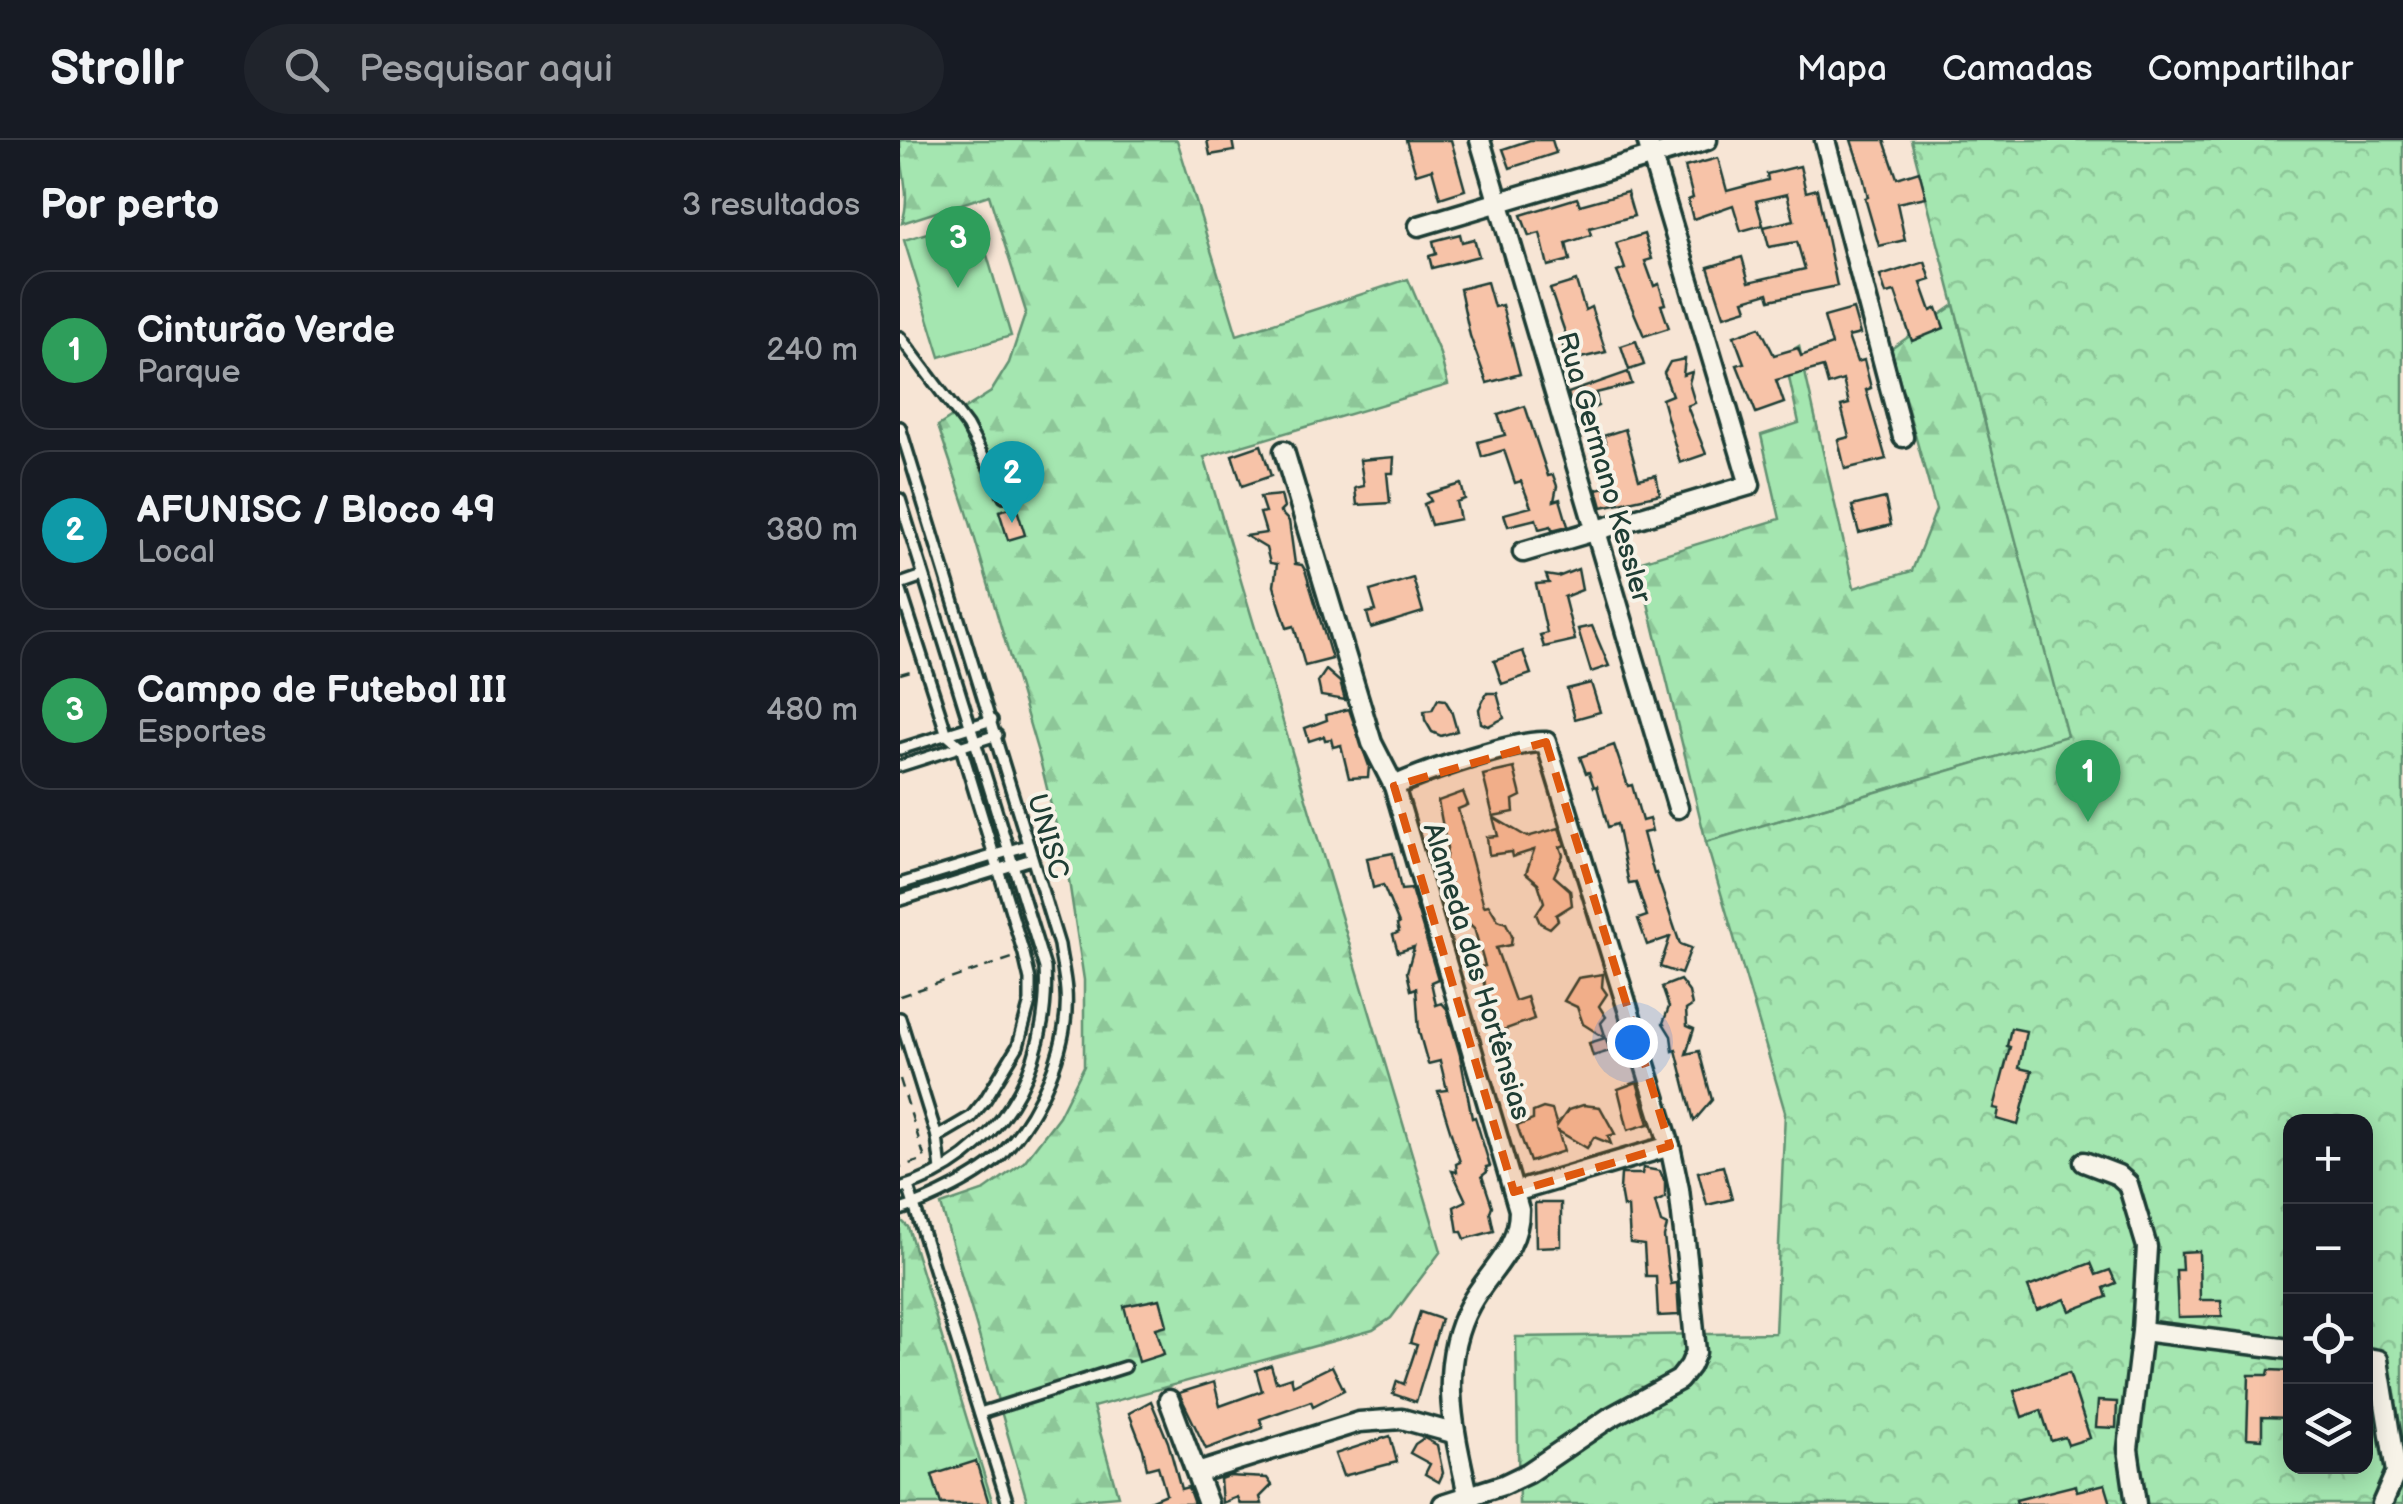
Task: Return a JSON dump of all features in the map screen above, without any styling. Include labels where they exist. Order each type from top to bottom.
[{"type":"street","name":"Rua Germano Kessler","points":[[1480,140],[1678,808]]},
{"type":"street","points":[[1419,226],[1650,149],[1707,140]]},
{"type":"street","points":[[1825,140],[1902,437]]},
{"type":"street","points":[[1524,552],[1750,485],[1650,149]]},
{"type":"street","name":"Alameda das Hortênsias","points":[[1284,451],[1372,743],[1394,786],[1519,1210],[1519,1226],[1509,1252],[1471,1302],[1451,1367],[1453,1434],[1469,1500]]},
{"type":"street","points":[[1394,786],[1480,756],[1546,742],[1670,1146],[1679,1190],[1696,1352],[1679,1380],[1609,1418],[1528,1473],[1469,1500],[1443,1504]]},
{"type":"street","points":[[1514,1192],[1670,1146]]},
{"type":"street","points":[[2084,1162],[2118,1174],[2133,1194],[2147,1247],[2128,1449],[2136,1504]]},
{"type":"street","points":[[2142,1332],[2283,1349]]},
{"type":"street","points":[[2373,1363],[2399,1472],[2382,1504]]},
{"type":"street","points":[[1169,1400],[1208,1504]]},
{"type":"street","points":[[1197,1473],[1359,1422],[1402,1419],[1453,1434]]},
{"type":"lane","points":[[900,337],[968,426],[1004,496]]},
{"type":"lane","name":"UNISC","points":[[900,427],[1059,945],[1066,992],[1062,1036],[1034,1110],[1000,1156],[964,1180],[900,1210]]},
{"type":"lane","points":[[900,485],[914,481]]},
{"type":"lane","name":"UNISC","points":[[900,499],[1045,968],[1047,995],[1042,1033],[1032,1066],[990,1133],[969,1155],[904,1187],[914,1205],[1008,1504]]},
{"type":"lane","points":[[923,576],[900,586],[947,735],[962,747],[1030,980],[1030,1002],[1018,1046],[978,1111],[937,1138]]},
{"type":"lane","points":[[900,749],[992,720]]},
{"type":"lane","points":[[902,763],[996,735]]},
{"type":"lane","points":[[921,743],[932,756]]},
{"type":"lane","points":[[900,884],[1028,845]]},
{"type":"lane","points":[[900,900],[1032,858]]},
{"type":"lane","points":[[900,1018],[937,1138],[941,1170]]},
{"type":"lane","points":[[980,1413],[1125,1367]]},
{"type":"path","points":[[900,674],[925,666]]},
{"type":"path","points":[[900,996],[1024,954]]},
{"type":"path","points":[[900,1079],[924,1159],[900,1167]]},
{"type":"highlighted area","points":[[1546,742],[1670,1146],[1514,1192],[1394,786]]},
{"type":"green space","points":[[900,140],[1177,140],[1237,335],[1408,279],[1440,354],[1448,385],[1204,457],[1441,1251],[1391,1318],[1373,1330],[1093,1407],[1118,1496],[1028,1504],[941,1205],[985,1190],[1024,1162],[1059,1116],[1084,1066],[1084,980],[1068,874],[1039,756],[938,426],[991,392],[1009,363],[1026,312],[989,195],[902,223],[906,192]]},
{"type":"green space","points":[[1911,140],[2403,140],[2403,1504],[1519,1504],[1516,1337],[1775,1333],[1785,1112],[1706,842],[2067,736]]},
{"type":"green space","points":[[976,218],[1011,336],[940,357],[904,240]]},
{"type":"green space","points":[[1954,305],[2068,736],[1706,842],[1638,562],[1780,519],[1761,435],[1799,423],[1784,355],[1799,346],[1854,588],[1912,571],[1936,510],[1891,349]]},
{"type":"green space","points":[[900,1219],[908,1227],[993,1504],[900,1504]]},
{"type":"building","points":[[1207,140],[1232,140],[1234,151],[1210,155]]},
{"type":"building","points":[[1406,140],[1451,140],[1465,190],[1440,198],[1432,169],[1416,174]]},
{"type":"building","points":[[1530,140],[1552,140],[1556,153],[1510,168],[1503,149]]},
{"type":"building","points":[[1851,140],[1884,140],[1897,178],[1919,171],[1926,197],[1897,203],[1905,240],[1879,246]]},
{"type":"building","points":[[1718,158],[1727,191],[1768,180],[1767,174],[1800,166],[1806,192],[1817,189],[1837,286],[1770,300],[1768,293],[1744,300],[1747,309],[1724,316],[1708,267],[1742,257],[1749,282],[1805,269],[1797,242],[1769,247],[1764,227],[1794,220],[1787,194],[1756,201],[1763,225],[1741,231],[1733,205],[1693,219],[1688,200],[1693,198],[1685,167]]},
{"type":"building","points":[[1627,192],[1634,216],[1589,228],[1591,235],[1566,243],[1570,260],[1548,266],[1540,233],[1529,236],[1521,215],[1577,198],[1580,205]]},
{"type":"building","points":[[1460,234],[1462,242],[1474,239],[1479,256],[1432,268],[1429,256],[1436,254],[1433,241]]},
{"type":"building","points":[[1644,234],[1652,259],[1645,261],[1654,286],[1659,284],[1669,328],[1644,336],[1617,272],[1625,269],[1616,243]]},
{"type":"building","points":[[1925,262],[1931,280],[1921,283],[1931,311],[1937,308],[1944,328],[1912,341],[1895,292],[1886,294],[1880,276]]},
{"type":"building","points":[[1576,281],[1585,310],[1591,307],[1606,352],[1568,361],[1561,340],[1567,338],[1550,289]]},
{"type":"building","points":[[1487,282],[1494,307],[1502,305],[1520,374],[1487,383],[1470,336],[1460,289]]},
{"type":"building","points":[[1853,309],[1860,334],[1848,337],[1857,362],[1864,360],[1871,388],[1866,390],[1886,459],[1845,469],[1838,440],[1849,437],[1841,406],[1849,404],[1843,380],[1828,385],[1823,367],[1776,380],[1784,403],[1756,413],[1737,365],[1744,363],[1734,336],[1760,327],[1774,355],[1798,348],[1801,356],[1832,345],[1824,317]]},
{"type":"building","points":[[1636,341],[1644,365],[1629,370],[1621,346]]},
{"type":"building","points":[[1685,359],[1683,375],[1692,372],[1689,383],[1695,403],[1687,406],[1706,454],[1680,463],[1662,399],[1672,395],[1664,373],[1670,362]]},
{"type":"building","points":[[1628,372],[1632,384],[1596,393],[1598,406],[1582,413],[1578,400],[1581,397],[1570,400],[1568,393]]},
{"type":"building","points":[[1525,406],[1548,476],[1553,475],[1557,486],[1554,501],[1560,499],[1568,526],[1539,529],[1536,519],[1508,526],[1504,514],[1531,507],[1521,481],[1515,483],[1504,450],[1482,457],[1478,442],[1505,435],[1498,415]]},
{"type":"building","points":[[1625,429],[1639,479],[1656,475],[1660,494],[1602,507],[1597,489],[1610,486],[1601,446],[1606,444],[1603,436]]},
{"type":"building","points":[[1261,445],[1271,476],[1242,486],[1232,455]]},
{"type":"building","points":[[1394,457],[1393,473],[1387,473],[1390,503],[1357,505],[1355,488],[1364,486],[1360,460]]},
{"type":"building","points":[[1461,484],[1465,499],[1456,502],[1460,519],[1431,525],[1424,504],[1431,501],[1427,494]]},
{"type":"building","points":[[1281,495],[1284,508],[1280,512],[1289,521],[1295,564],[1305,570],[1332,659],[1305,666],[1294,626],[1287,628],[1274,586],[1277,564],[1270,563],[1266,548],[1246,536],[1266,533],[1260,497]]},
{"type":"building","points":[[1885,498],[1891,525],[1859,533],[1852,506]]},
{"type":"building","points":[[1016,506],[1025,535],[1008,540],[999,511]]},
{"type":"building","points":[[1578,569],[1582,590],[1564,597],[1575,640],[1544,647],[1540,635],[1547,633],[1536,584],[1549,583],[1546,575],[1558,577]]},
{"type":"building","points":[[1413,578],[1423,612],[1371,628],[1367,613],[1376,611],[1370,591]]},
{"type":"building","points":[[1592,626],[1609,666],[1591,672],[1578,629]]},
{"type":"building","points":[[1523,651],[1531,674],[1502,684],[1494,661]]},
{"type":"building","points":[[1326,670],[1340,682],[1345,700],[1321,696],[1318,682]]},
{"type":"building","points":[[1591,683],[1600,712],[1575,719],[1567,689]]},
{"type":"building","points":[[1487,693],[1497,693],[1504,718],[1488,726],[1481,723],[1479,709]]},
{"type":"building","points":[[1438,699],[1445,700],[1451,710],[1457,731],[1441,736],[1432,732],[1424,711],[1432,710]]},
{"type":"building","points":[[1349,709],[1369,766],[1368,777],[1349,778],[1341,745],[1333,747],[1331,739],[1325,740],[1324,736],[1309,741],[1305,728],[1327,720],[1326,715]]},
{"type":"building","points":[[1614,745],[1628,786],[1632,785],[1642,821],[1649,819],[1652,831],[1643,833],[1680,944],[1691,948],[1681,974],[1660,967],[1670,937],[1647,945],[1638,919],[1647,916],[1636,883],[1629,884],[1617,824],[1608,827],[1597,786],[1594,787],[1580,757]]},
{"type":"building","points":[[1514,768],[1521,796],[1513,800],[1514,812],[1493,816],[1483,775]]},
{"type":"building","points":[[1463,792],[1468,805],[1458,809],[1484,906],[1489,905],[1498,920],[1506,923],[1512,936],[1511,945],[1496,948],[1515,1001],[1527,997],[1534,1019],[1498,1032],[1474,928],[1462,917],[1445,864],[1447,848],[1438,801]]},
{"type":"building","points":[[1493,817],[1527,837],[1559,828],[1565,845],[1560,847],[1563,855],[1554,876],[1570,890],[1572,905],[1556,915],[1558,920],[1550,928],[1540,923],[1536,914],[1544,902],[1538,883],[1526,873],[1534,850],[1512,857],[1511,852],[1489,855],[1487,837],[1498,836]]},
{"type":"building","points":[[1393,853],[1401,890],[1411,889],[1438,979],[1431,982],[1436,1005],[1442,1003],[1447,1009],[1472,1118],[1475,1117],[1490,1166],[1482,1176],[1492,1206],[1494,1231],[1465,1239],[1458,1232],[1454,1207],[1466,1201],[1452,1171],[1457,1172],[1456,1164],[1460,1162],[1438,1091],[1447,1090],[1440,1061],[1428,1064],[1419,1032],[1416,988],[1411,990],[1407,972],[1414,947],[1398,952],[1393,935],[1399,932],[1399,924],[1383,885],[1373,888],[1367,858]]},
{"type":"building","points":[[1603,974],[1602,987],[1607,994],[1599,1006],[1606,1017],[1601,1023],[1610,1051],[1593,1056],[1589,1043],[1605,1038],[1583,1024],[1577,1007],[1564,1001],[1578,978]]},
{"type":"building","points":[[1680,980],[1689,992],[1692,1006],[1686,1010],[1687,1026],[1694,1029],[1686,1054],[1699,1051],[1712,1100],[1694,1121],[1676,1050],[1673,1051],[1671,1036],[1663,1023],[1669,1007],[1662,987]]},
{"type":"building","points":[[2011,1028],[2026,1031],[2019,1068],[2032,1071],[2018,1125],[1997,1119],[1999,1109],[1994,1108]]},
{"type":"building","points":[[1637,1082],[1649,1124],[1628,1130],[1618,1089]]},
{"type":"building","points":[[1583,1105],[1600,1107],[1615,1134],[1608,1136],[1611,1144],[1594,1137],[1587,1148],[1558,1131],[1564,1151],[1530,1162],[1517,1126],[1533,1120],[1533,1112],[1543,1108],[1552,1110],[1557,1126],[1568,1110]]},
{"type":"building","points":[[1723,1166],[1732,1199],[1707,1205],[1698,1172]]},
{"type":"building","points":[[1643,1168],[1660,1171],[1665,1182],[1665,1198],[1655,1202],[1661,1223],[1667,1226],[1667,1262],[1671,1284],[1677,1283],[1679,1315],[1658,1316],[1656,1276],[1646,1276],[1644,1245],[1630,1243],[1628,1207],[1623,1207],[1620,1190],[1621,1174],[1642,1174]]},
{"type":"building","points":[[1535,1203],[1561,1203],[1561,1246],[1536,1247]]},
{"type":"building","points":[[2199,1251],[2200,1300],[2221,1300],[2222,1316],[2178,1317],[2176,1270],[2182,1270],[2181,1252]]},
{"type":"building","points":[[2091,1263],[2096,1275],[2110,1270],[2116,1283],[2104,1288],[2107,1297],[2070,1311],[2065,1299],[2037,1310],[2028,1287]]},
{"type":"building","points":[[1160,1299],[1167,1325],[1156,1328],[1164,1354],[1139,1362],[1124,1306]]},
{"type":"building","points":[[1420,1312],[1441,1319],[1416,1402],[1393,1394],[1397,1381],[1404,1384],[1417,1345],[1410,1343]]},
{"type":"building","points":[[1271,1365],[1276,1382],[1291,1377],[1293,1385],[1332,1366],[1344,1390],[1313,1406],[1311,1401],[1260,1419],[1263,1428],[1206,1449],[1179,1393],[1214,1382],[1220,1406],[1262,1391],[1256,1370]]},
{"type":"building","points":[[2269,1370],[2283,1371],[2283,1418],[2262,1417],[2262,1439],[2247,1438],[2249,1375],[2268,1375]]},
{"type":"building","points":[[2069,1373],[2090,1438],[2068,1445],[2065,1437],[2051,1441],[2041,1410],[2022,1417],[2014,1391]]},
{"type":"building","points":[[1151,1401],[1181,1489],[1188,1487],[1194,1504],[1142,1504],[1166,1494],[1158,1466],[1147,1469],[1129,1413]]},
{"type":"building","points":[[2098,1401],[2117,1402],[2116,1428],[2096,1427]]},
{"type":"building","points":[[1390,1436],[1397,1462],[1343,1476],[1335,1454]]},
{"type":"building","points":[[1424,1438],[1437,1445],[1443,1473],[1439,1482],[1425,1474],[1430,1464],[1410,1453]]},
{"type":"building","points":[[976,1461],[989,1504],[941,1504],[932,1475]]},
{"type":"building","points":[[1267,1478],[1272,1485],[1260,1497],[1262,1504],[1240,1504],[1237,1497],[1222,1503],[1220,1479]]},
{"type":"building","points":[[2105,1484],[2111,1504],[2017,1504],[2016,1500],[2076,1485],[2077,1491]]},
{"type":"place","name":"Campo de Futebol III","points":[[958,288]]},
{"type":"place","name":"AFUNISC / Bloco 49","points":[[1012,523]]},
{"type":"place","name":"Cinturão Verde","points":[[2088,822]]}]
